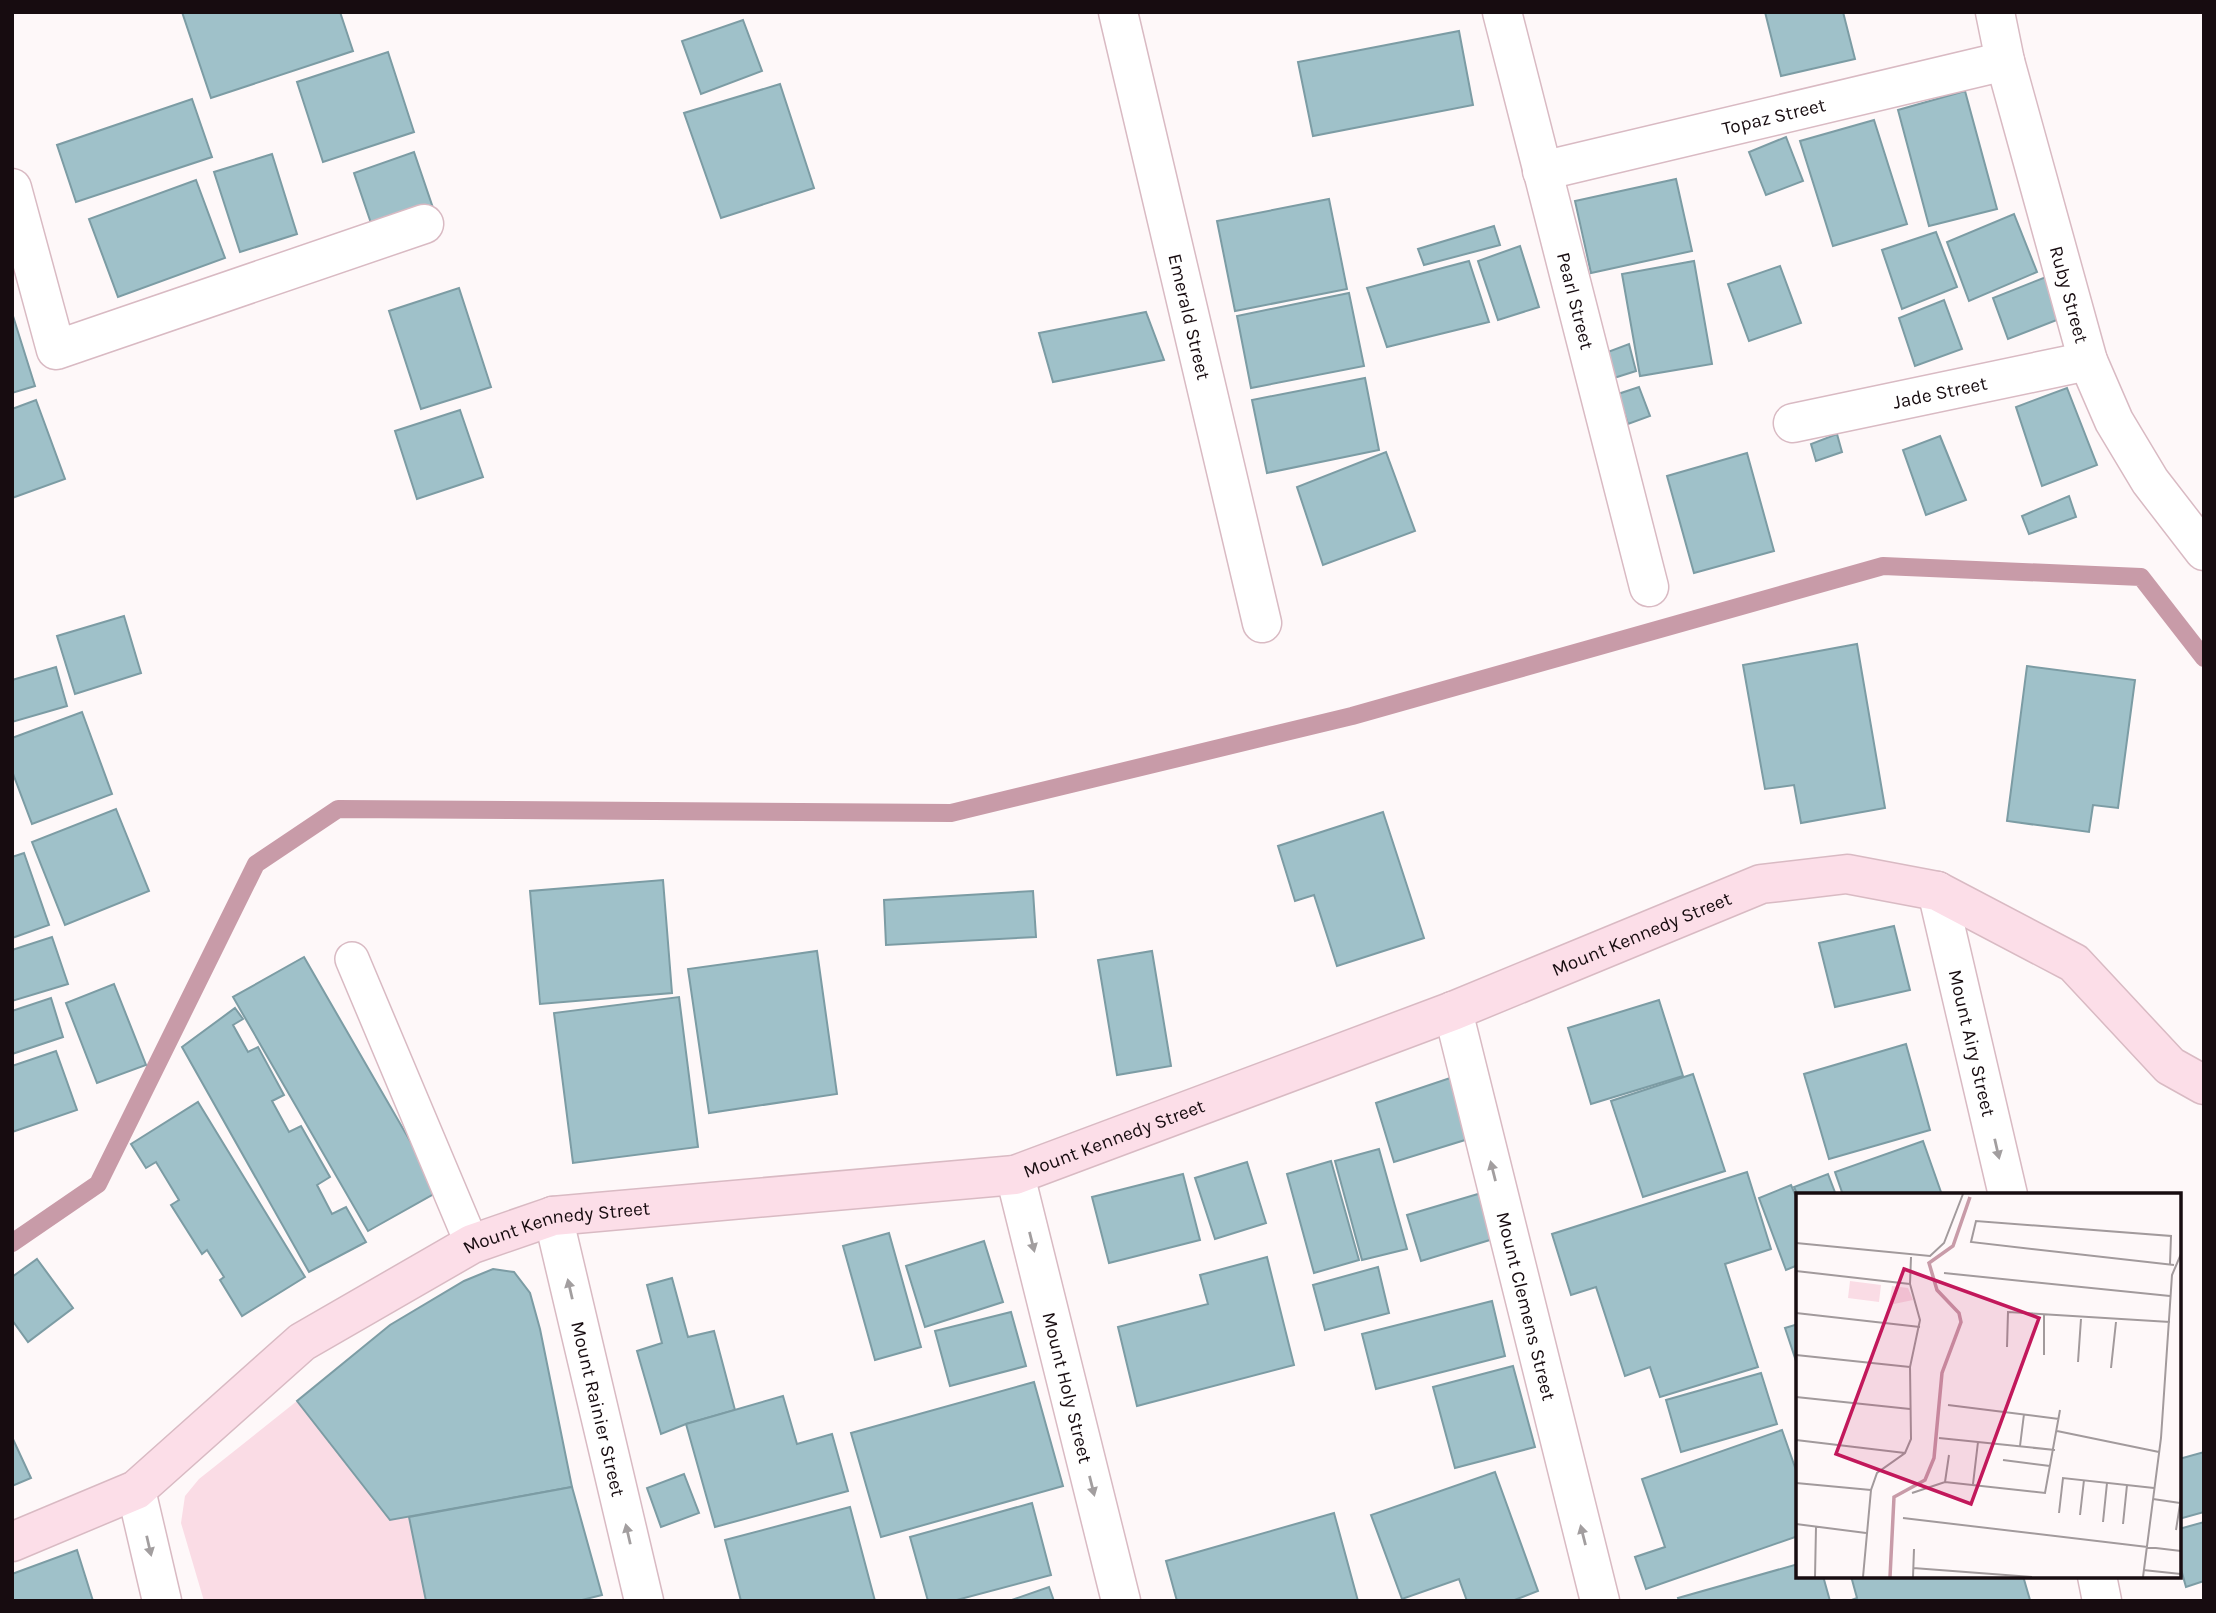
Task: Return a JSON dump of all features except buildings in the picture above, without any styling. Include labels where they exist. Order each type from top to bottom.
[{"type":"street","name":"Emerald Street","points":[[1118,12],[1262,623]]},
{"type":"street","name":"Pearl Street","points":[[1502,12],[1649,587]]},
{"type":"street","name":"Ruby Street","points":[[1995,12],[2005,61],[2088,361],[2114,421],[2150,481],[2204,551]]},
{"type":"street","name":"Topaz Street","points":[[1542,171],[2005,61]]},
{"type":"street","points":[[12,188],[56,350],[424,224]]},
{"type":"street","name":"Jade Street","points":[[1793,424],[2088,361]]},
{"type":"street","name":"Mount Kennedy Street","points":[[12,1542],[136,1490],[302,1342],[472,1244],[553,1216],[1015,1175],[1453,1011],[1761,884],[1847,874],[1937,891],[2074,963],[2170,1066],[2204,1085]]},
{"type":"street","name":"Mount Airy Street","points":[[1937,891],[2008,1193]]},
{"type":"street","name":"Mount Clemens Street","points":[[1453,1011],[1600,1601]]},
{"type":"street","name":"Mount Holy Street","points":[[1015,1175],[1121,1601]]},
{"type":"street","name":"Mount Rainier Street","points":[[553,1216],[644,1601]]},
{"type":"street","points":[[136,1490],[162,1601]]},
{"type":"street","points":[[2096,1578],[2102,1601]]},
{"type":"lane","points":[[352,959],[472,1244]]},
{"type":"shaded area","points":[[297,1401],[390,1520],[409,1517],[426,1601],[204,1601],[181,1523],[185,1496],[199,1479]]},
{"type":"waterway","points":[[12,1243],[98,1184],[256,864],[338,809],[951,813],[1352,716],[1883,566],[2141,577],[2204,658]]}]
